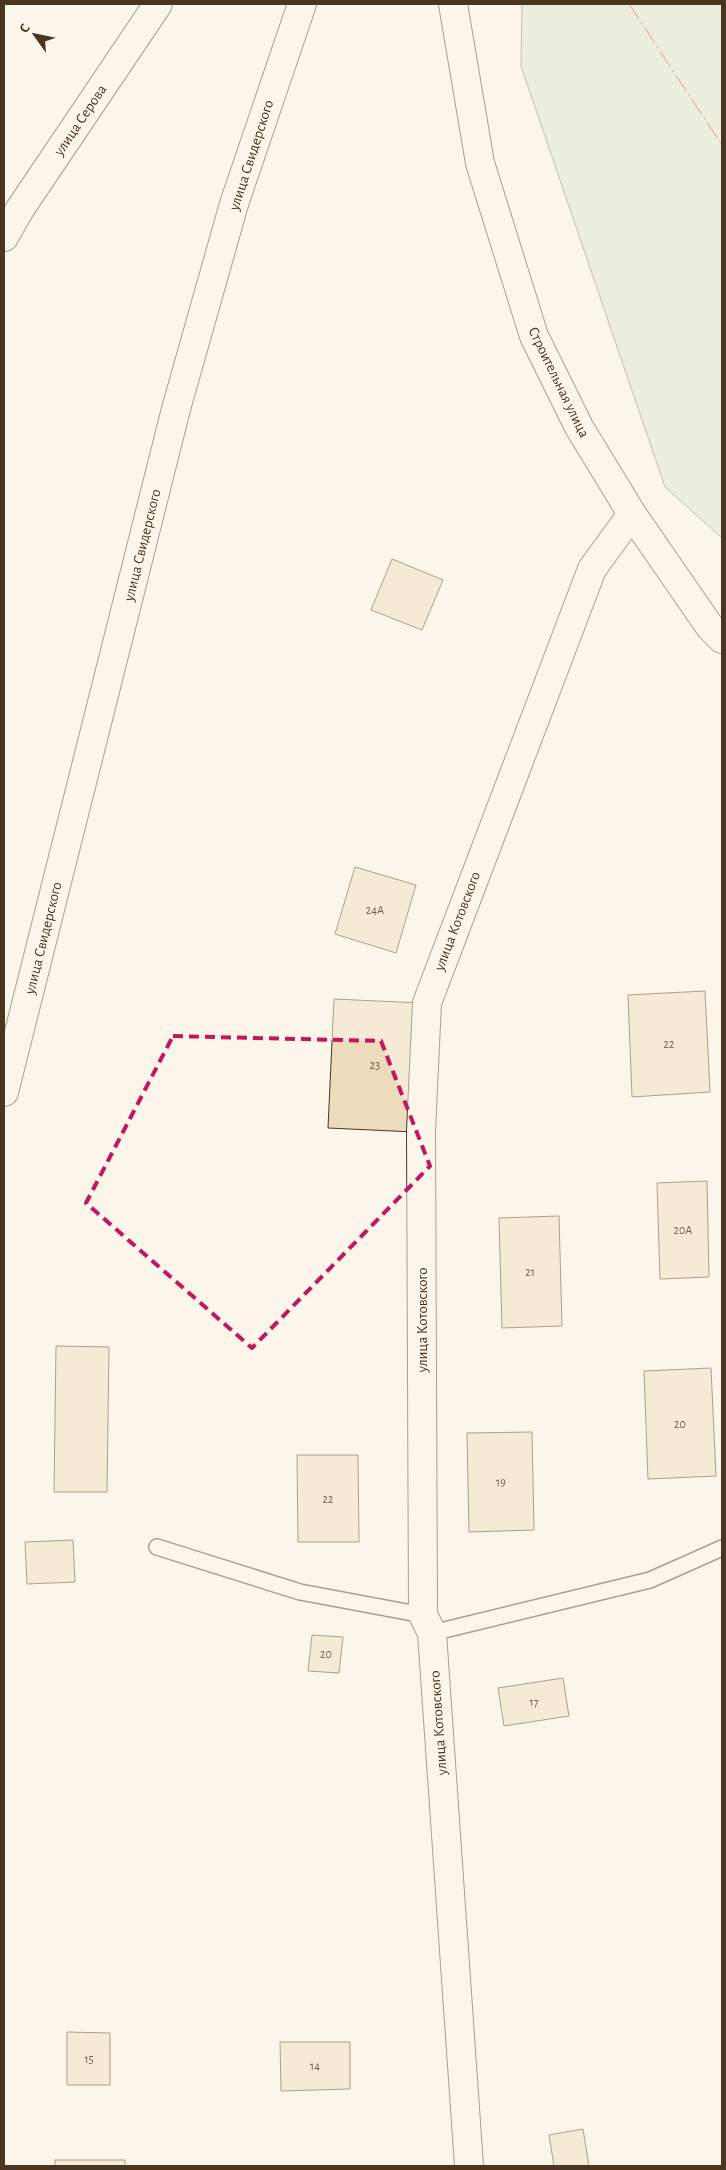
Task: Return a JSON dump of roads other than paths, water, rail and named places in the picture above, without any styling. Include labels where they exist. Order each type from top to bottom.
[{"type":"street","name":"улица Серова","points":[[4,237],[158,4]]},
{"type":"street","name":"улица Свидерского","points":[[4,1092],[176,409],[234,204],[302,4]]},
{"type":"street","name":"Строительная улица","points":[[453,4],[480,163],[534,336],[578,427],[632,514],[710,627],[722,639]]},
{"type":"street","name":"улица Котовского","points":[[469,2166],[427,1624],[421,1131],[428,1003],[440,966],[592,569],[632,514]]},
{"type":"lane","points":[[157,1547],[300,1592],[427,1624],[650,1580],[722,1548]]}]
